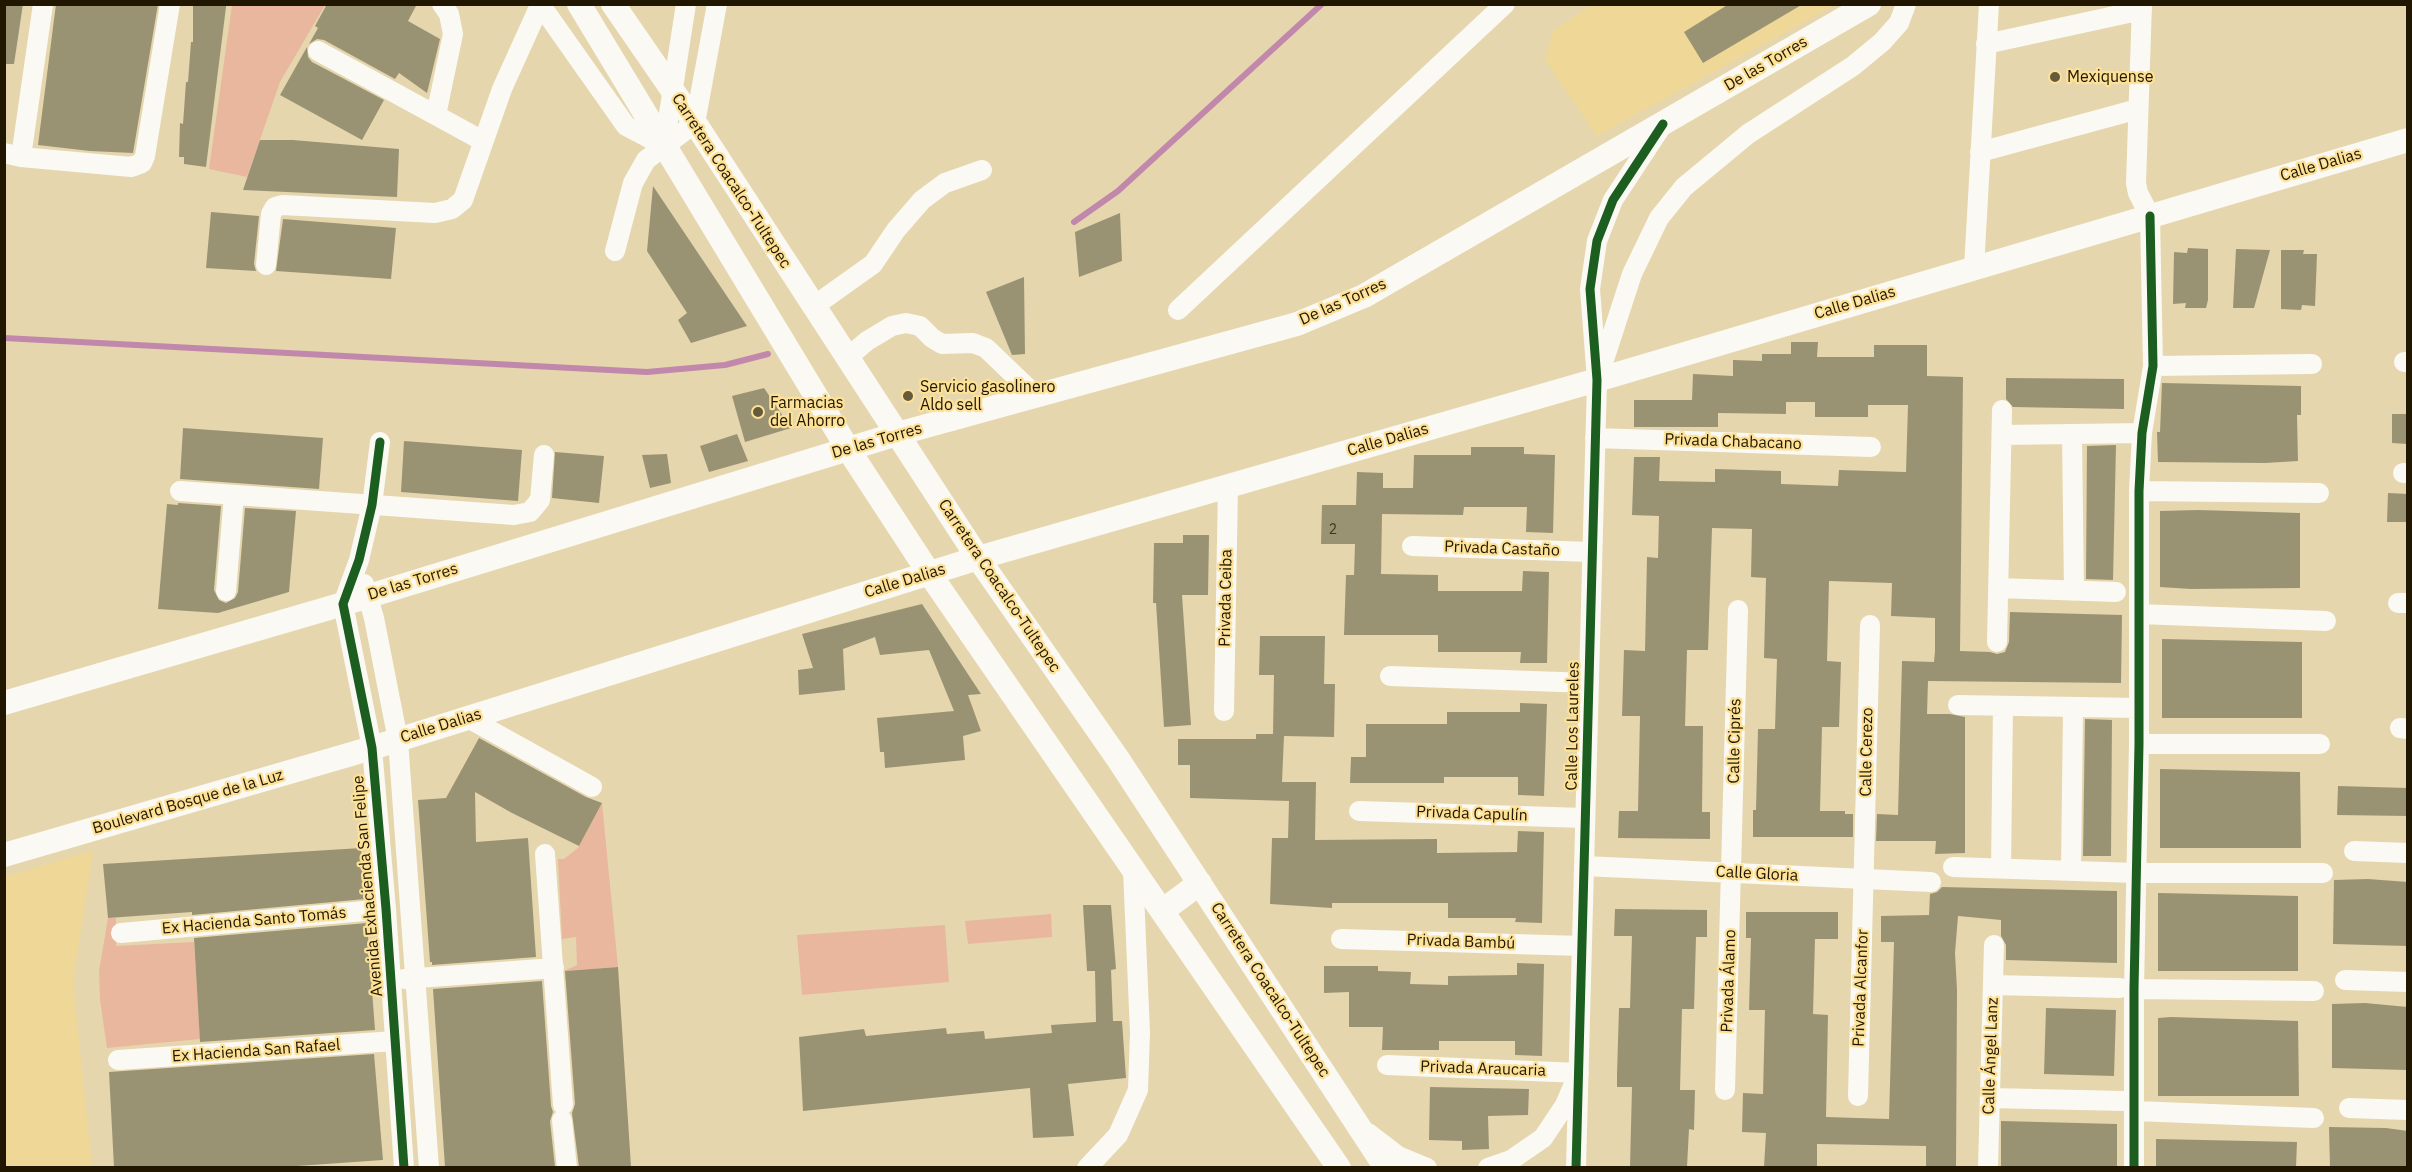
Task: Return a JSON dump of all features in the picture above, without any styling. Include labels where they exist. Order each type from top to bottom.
[{"type":"main road","points":[[579,4],[848,449],[929,573],[1339,1167]]},
{"type":"main road","name":"Carretera Coacalco-Tultepec","points":[[613,4],[695,123],[978,558],[1200,883],[1386,1167]]},
{"type":"main road","name":"De las Torres","points":[[4,703],[343,604],[897,434],[1297,324],[1364,296],[1869,4]]},
{"type":"main road","name":"Calle Dalias","points":[[372,748],[978,558],[1597,380],[2408,140]]},
{"type":"main road","name":"Boulevard Bosque de la Luz","points":[[4,855],[372,748]]},
{"type":"main road","points":[[1162,911],[1200,883]]},
{"type":"street","points":[[43,4],[13,155],[131,167],[142,163],[146,156],[171,4]]},
{"type":"street","points":[[436,115],[453,34],[449,14],[442,4]]},
{"type":"street","points":[[664,146],[686,4]]},
{"type":"street","points":[[615,251],[633,183],[646,160],[695,123],[717,4]]},
{"type":"street","points":[[1178,310],[1505,4]]},
{"type":"street","points":[[1597,380],[1632,274],[1659,218],[1684,187],[1748,134],[1853,66],[1882,42],[1899,22],[1906,4]]},
{"type":"street","points":[[1974,268],[1989,4]]},
{"type":"street","points":[[540,5],[626,126],[664,146]]},
{"type":"street","points":[[266,265],[271,214],[275,207],[282,204],[435,213],[452,209],[464,200],[502,89],[540,5]]},
{"type":"street","points":[[1986,44],[2142,7],[2136,183],[2138,194],[2150,216],[2153,366],[2142,433],[2139,491],[2139,744],[2136,873],[2127,989],[2134,1167]]},
{"type":"street","points":[[318,51],[483,141]]},
{"type":"street","points":[[1980,152],[2138,109]]},
{"type":"street","points":[[1597,380],[1590,289],[1597,241],[1613,200],[1663,124]]},
{"type":"street","points":[[814,306],[873,264],[896,230],[922,200],[945,183],[982,170]]},
{"type":"street","points":[[847,358],[867,341],[892,326],[906,323],[920,327],[942,344],[974,343],[986,348],[1036,396]]},
{"type":"street","points":[[2153,366],[2312,364]]},
{"type":"street","name":"Calle Los Laureles","points":[[1488,1167],[1511,1160],[1543,1138],[1565,1105],[1579,1073],[1597,380]]},
{"type":"street","points":[[1997,642],[2002,410]]},
{"type":"street","points":[[2002,435],[2142,433]]},
{"type":"street","points":[[2072,434],[2074,591]]},
{"type":"street","name":"Privada Chabacano","points":[[1595,438],[1871,447]]},
{"type":"street","points":[[343,604],[359,560],[372,506],[380,442]]},
{"type":"street","points":[[180,491],[514,515],[530,512],[540,500],[544,455]]},
{"type":"street","name":"Privada Ceiba","points":[[1224,711],[1228,486]]},
{"type":"street","points":[[2139,491],[2319,493]]},
{"type":"street","points":[[226,591],[234,495]]},
{"type":"street","name":"Privada Castaño","points":[[1412,546],[1592,552]]},
{"type":"street","points":[[359,560],[366,596],[374,618],[398,740],[429,1167]]},
{"type":"street","points":[[1998,588],[2116,592]]},
{"type":"street","name":"Avenida Exhacienda San Felipe","points":[[343,604],[372,748],[404,1167]]},
{"type":"street","name":"Calle Ciprés","points":[[1732,873],[1738,610]]},
{"type":"street","points":[[2139,614],[2326,621]]},
{"type":"street","name":"Calle Cerezo","points":[[1865,879],[1870,625]]},
{"type":"street","points":[[1390,676],[1589,682]]},
{"type":"street","points":[[1958,705],[2139,708]]},
{"type":"street","points":[[2001,868],[2003,706]]},
{"type":"street","points":[[2071,870],[2073,706]]},
{"type":"street","points":[[468,718],[592,787]]},
{"type":"street","points":[[2139,744],[2320,744]]},
{"type":"street","name":"Privada Capulín","points":[[1359,811],[1585,818]]},
{"type":"street","points":[[2354,850],[2408,853]]},
{"type":"street","points":[[544,854],[567,1167]]},
{"type":"street","name":"Calle Gloria","points":[[1584,866],[1931,882]]},
{"type":"street","points":[[1953,867],[2136,873],[2323,873]]},
{"type":"street","points":[[1087,1167],[1118,1135],[1138,1090],[1140,1033],[1133,870]]},
{"type":"street","name":"Privada Álamo","points":[[1725,1090],[1732,873]]},
{"type":"street","name":"Privada Alcanfor","points":[[1858,1096],[1865,879]]},
{"type":"street","name":"Ex Hacienda Santo Tomás","points":[[121,933],[386,909]]},
{"type":"street","name":"Privada Bambú","points":[[1341,939],[1582,946]]},
{"type":"street","name":"Calle Ángel Lanz","points":[[1988,1167],[1994,945]]},
{"type":"street","points":[[391,980],[554,968]]},
{"type":"street","points":[[2345,980],[2408,982]]},
{"type":"street","points":[[1993,985],[2314,992]]},
{"type":"street","name":"Ex Hacienda San Rafael","points":[[118,1060],[395,1041]]},
{"type":"street","name":"Privada Araucaria","points":[[1387,1065],[1579,1073]]},
{"type":"street","points":[[1576,1167],[1579,1073]]},
{"type":"street","points":[[1990,1098],[2314,1118]]},
{"type":"street","points":[[2349,1108],[2408,1110]]},
{"type":"street","points":[[1358,1125],[1398,1156],[1427,1167]]},
{"type":"shaded area","points":[[232,5],[325,5],[280,82],[247,177],[209,169]]},
{"type":"shaded area","points":[[1591,5],[1835,5],[1597,136],[1545,60],[1553,31]]},
{"type":"shaded area","points":[[602,803],[618,967],[564,971],[577,965],[576,937],[562,939],[558,859],[564,859],[578,848]]},
{"type":"shaded area","points":[[93,850],[73,982],[92,1167],[5,1167],[5,877]]},
{"type":"shaded area","points":[[1051,914],[1052,937],[968,944],[965,921]]},
{"type":"shaded area","points":[[108,918],[116,918],[116,946],[194,942],[200,1039],[107,1048],[100,1000],[99,971]]},
{"type":"shaded area","points":[[945,925],[949,982],[802,995],[797,935]]},
{"type":"building","points":[[4,4],[23,4],[14,64],[4,64]]},
{"type":"building","points":[[56,4],[158,4],[133,153],[38,145]]},
{"type":"building","points":[[193,4],[226,4],[206,167],[184,164],[184,157],[179,157],[180,123],[183,124],[186,82],[188,82],[191,42],[193,42]]},
{"type":"building","points":[[327,4],[417,4],[408,21],[440,39],[427,93],[399,73],[395,79],[324,40],[317,39],[309,44],[318,28],[315,26]]},
{"type":"building","points":[[1729,4],[1803,4],[1703,63],[1684,32]]},
{"type":"building","points":[[307,47],[308,57],[312,62],[384,100],[362,140],[280,95]]},
{"type":"building","points":[[260,140],[293,140],[399,149],[397,197],[243,190]]},
{"type":"building","points":[[653,186],[747,326],[691,343],[678,320],[687,313],[647,251]]},
{"type":"building","points":[[211,212],[259,216],[254,264],[256,271],[206,268]]},
{"type":"building","points":[[1120,213],[1122,261],[1079,277],[1075,232]]},
{"type":"building","points":[[283,219],[396,228],[391,279],[276,271]]},
{"type":"building","points":[[2188,248],[2208,249],[2206,308],[2185,308],[2186,303],[2173,304],[2174,252],[2187,253]]},
{"type":"building","points":[[2236,249],[2270,250],[2254,308],[2233,308]]},
{"type":"building","points":[[2281,250],[2304,250],[2303,254],[2317,254],[2315,306],[2302,305],[2301,310],[2281,309]]},
{"type":"building","points":[[1024,277],[1025,354],[1012,355],[986,292]]},
{"type":"building","points":[[1791,342],[1818,342],[1817,357],[1874,357],[1874,345],[1927,345],[1927,376],[1963,377],[1960,651],[1997,654],[2005,652],[2009,642],[2010,612],[2122,615],[2121,683],[1928,681],[1927,714],[1950,714],[1965,717],[1965,853],[1935,854],[1936,841],[1876,841],[1877,814],[1898,815],[1902,661],[1934,662],[1935,651],[1935,618],[1891,616],[1892,583],[1829,581],[1827,661],[1841,662],[1839,727],[1822,727],[1820,811],[1845,811],[1845,814],[1853,814],[1853,837],[1753,837],[1758,729],[1775,729],[1777,659],[1764,658],[1766,578],[1751,577],[1752,529],[1712,528],[1708,650],[1687,650],[1685,726],[1703,726],[1702,812],[1710,812],[1710,839],[1618,838],[1619,811],[1638,811],[1640,716],[1622,716],[1624,650],[1645,651],[1647,557],[1658,558],[1659,516],[1632,515],[1634,457],[1660,457],[1659,481],[1715,482],[1715,469],[1781,471],[1781,484],[1838,486],[1839,470],[1906,472],[1908,405],[1868,405],[1868,417],[1815,417],[1815,402],[1786,402],[1786,414],[1718,413],[1718,427],[1634,427],[1634,400],[1692,400],[1693,374],[1733,376],[1733,360],[1762,361],[1762,354],[1791,354]]},
{"type":"building","points":[[2006,378],[2124,379],[2124,409],[2013,407],[2006,399]]},
{"type":"building","points":[[2162,383],[2301,386],[2301,415],[2297,415],[2298,461],[2158,462],[2157,432],[2160,432]]},
{"type":"building","name":"Farmacias del Ahorro","points":[[764,388],[791,428],[745,442],[732,396]]},
{"type":"building","points":[[2392,414],[2408,414],[2408,444],[2392,443]]},
{"type":"building","points":[[183,428],[323,438],[319,489],[180,479]]},
{"type":"building","points":[[737,434],[748,461],[709,472],[700,446]]},
{"type":"building","points":[[404,441],[522,450],[518,501],[401,492]]},
{"type":"building","points":[[2116,445],[2113,580],[2086,579],[2087,446]]},
{"type":"building","points":[[1471,447],[1524,447],[1524,454],[1555,455],[1553,533],[1526,532],[1527,507],[1464,507],[1463,515],[1382,514],[1381,574],[1438,575],[1438,591],[1522,591],[1523,571],[1549,572],[1547,663],[1520,663],[1521,652],[1438,652],[1438,635],[1344,635],[1346,575],[1354,575],[1355,544],[1321,544],[1322,505],[1356,505],[1357,472],[1383,473],[1383,488],[1413,488],[1414,455],[1471,455]]},
{"type":"building","points":[[555,452],[604,456],[599,503],[552,498]]},
{"type":"building","points":[[667,454],[671,483],[650,488],[642,455]]},
{"type":"building","points":[[2388,493],[2408,494],[2408,522],[2387,522]]},
{"type":"building","points":[[178,503],[221,506],[214,590],[219,600],[226,603],[235,598],[238,592],[245,508],[296,511],[289,592],[218,613],[158,609],[167,504],[178,505]]},
{"type":"building","points":[[2160,511],[2300,513],[2300,588],[2160,587]]},
{"type":"building","points":[[1183,535],[1209,535],[1208,595],[1182,595],[1191,725],[1164,727],[1156,603],[1153,603],[1154,543],[1183,543]]},
{"type":"building","points":[[922,604],[981,694],[968,695],[981,731],[963,736],[965,760],[885,768],[884,752],[880,752],[877,718],[954,711],[929,650],[880,655],[875,637],[843,649],[845,690],[799,695],[798,670],[813,668],[802,634]]},
{"type":"building","points":[[1260,636],[1325,636],[1324,684],[1335,684],[1334,737],[1284,736],[1282,782],[1316,782],[1315,840],[1437,839],[1437,853],[1517,852],[1518,831],[1544,832],[1542,923],[1515,922],[1516,918],[1448,918],[1448,903],[1332,903],[1332,908],[1270,904],[1272,838],[1288,838],[1289,801],[1190,798],[1190,765],[1178,765],[1178,739],[1256,739],[1256,734],[1273,734],[1274,675],[1259,675]]},
{"type":"building","points":[[2162,639],[2302,642],[2302,718],[2162,718]]},
{"type":"building","points":[[1520,703],[1547,704],[1544,796],[1518,795],[1518,777],[1444,777],[1444,783],[1350,783],[1351,757],[1366,757],[1366,724],[1447,724],[1447,712],[1520,712]]},
{"type":"building","points":[[2085,719],[2112,720],[2111,856],[2083,856]]},
{"type":"building","points":[[479,738],[586,797],[602,803],[579,846],[475,792],[476,842],[528,838],[536,957],[432,965],[418,800],[446,798]]},
{"type":"building","points":[[2160,769],[2300,772],[2301,848],[2160,848]]},
{"type":"building","points":[[2338,786],[2408,788],[2408,816],[2337,815]]},
{"type":"building","points":[[361,848],[365,899],[192,915],[192,912],[108,918],[103,864]]},
{"type":"building","points":[[2368,879],[2408,882],[2408,946],[2333,944],[2334,880]]},
{"type":"building","points":[[1942,887],[2117,891],[2117,963],[2006,960],[2006,945],[2001,936],[2001,920],[1958,916],[1955,953],[1957,990],[1956,1167],[1926,1167],[1926,1146],[1817,1144],[1817,1167],[1764,1167],[1766,1133],[1742,1132],[1743,1093],[1763,1094],[1765,1010],[1749,1010],[1751,938],[1746,938],[1746,912],[1838,912],[1838,939],[1815,939],[1813,1014],[1828,1015],[1826,1117],[1889,1119],[1894,942],[1881,942],[1881,916],[1929,915],[1930,894]]},
{"type":"building","points":[[2158,893],[2298,896],[2298,971],[2158,971]]},
{"type":"building","points":[[1083,905],[1111,905],[1116,969],[1111,970],[1113,1021],[1122,1021],[1126,1078],[1068,1084],[1074,1136],[1033,1138],[1030,1088],[803,1111],[799,1037],[864,1029],[866,1036],[946,1028],[947,1034],[984,1031],[985,1039],[1052,1033],[1051,1025],[1096,1022],[1095,971],[1087,971]]},
{"type":"building","points":[[1615,909],[1707,910],[1707,937],[1696,937],[1694,1009],[1682,1009],[1680,1090],[1695,1090],[1694,1130],[1689,1129],[1687,1167],[1630,1167],[1632,1087],[1617,1087],[1617,1074],[1619,1008],[1630,1008],[1632,936],[1614,936]]},
{"type":"building","points":[[367,923],[375,1030],[200,1042],[194,938]]},
{"type":"building","points":[[1517,963],[1544,964],[1542,1056],[1515,1055],[1515,1041],[1439,1041],[1439,1050],[1382,1050],[1383,1027],[1349,1027],[1349,992],[1324,993],[1324,966],[1378,966],[1378,971],[1411,972],[1410,984],[1448,985],[1448,976],[1517,975]]},
{"type":"building","points":[[618,967],[631,1167],[579,1167],[572,1113],[575,1104],[565,971]]},
{"type":"building","points":[[542,981],[553,1112],[550,1121],[555,1167],[445,1167],[433,989]]},
{"type":"building","points":[[2365,1003],[2408,1007],[2406,1070],[2332,1068],[2332,1004]]},
{"type":"building","points":[[2046,1008],[2116,1010],[2114,1076],[2044,1074]]},
{"type":"building","points":[[2158,1018],[2298,1021],[2299,1096],[2158,1096]]},
{"type":"building","points":[[374,1054],[383,1160],[283,1167],[114,1167],[109,1072]]},
{"type":"building","points":[[1430,1087],[1529,1089],[1528,1115],[1488,1116],[1489,1149],[1462,1150],[1462,1141],[1429,1140]]},
{"type":"building","points":[[2001,1121],[2117,1124],[2117,1167],[2001,1167]]},
{"type":"building","points":[[2329,1127],[2386,1128],[2408,1131],[2408,1167],[2330,1167]]},
{"type":"building","points":[[2156,1139],[2297,1142],[2296,1167],[2156,1167]]},
{"type":"waterway","points":[[1074,222],[1118,191],[1322,4]]},
{"type":"waterway","points":[[4,338],[647,372],[725,365],[768,354]]},
{"type":"cycle path","points":[[1576,1168],[1597,380],[1590,289],[1597,241],[1613,200],[1663,124]]},
{"type":"cycle path","points":[[2134,1168],[2134,989],[2139,744],[2139,491],[2142,433],[2153,366],[2150,216]]},
{"type":"cycle path","points":[[380,442],[372,505],[359,560],[343,604],[372,748],[404,1168]]},
{"type":"place","name":"Mexiquense","points":[[2055,77]]},
{"type":"place","name":"Servicio gasolinero Aldo sell","points":[[908,396]]},
{"type":"place","name":"Farmacias del Ahorro","points":[[758,412]]}]
